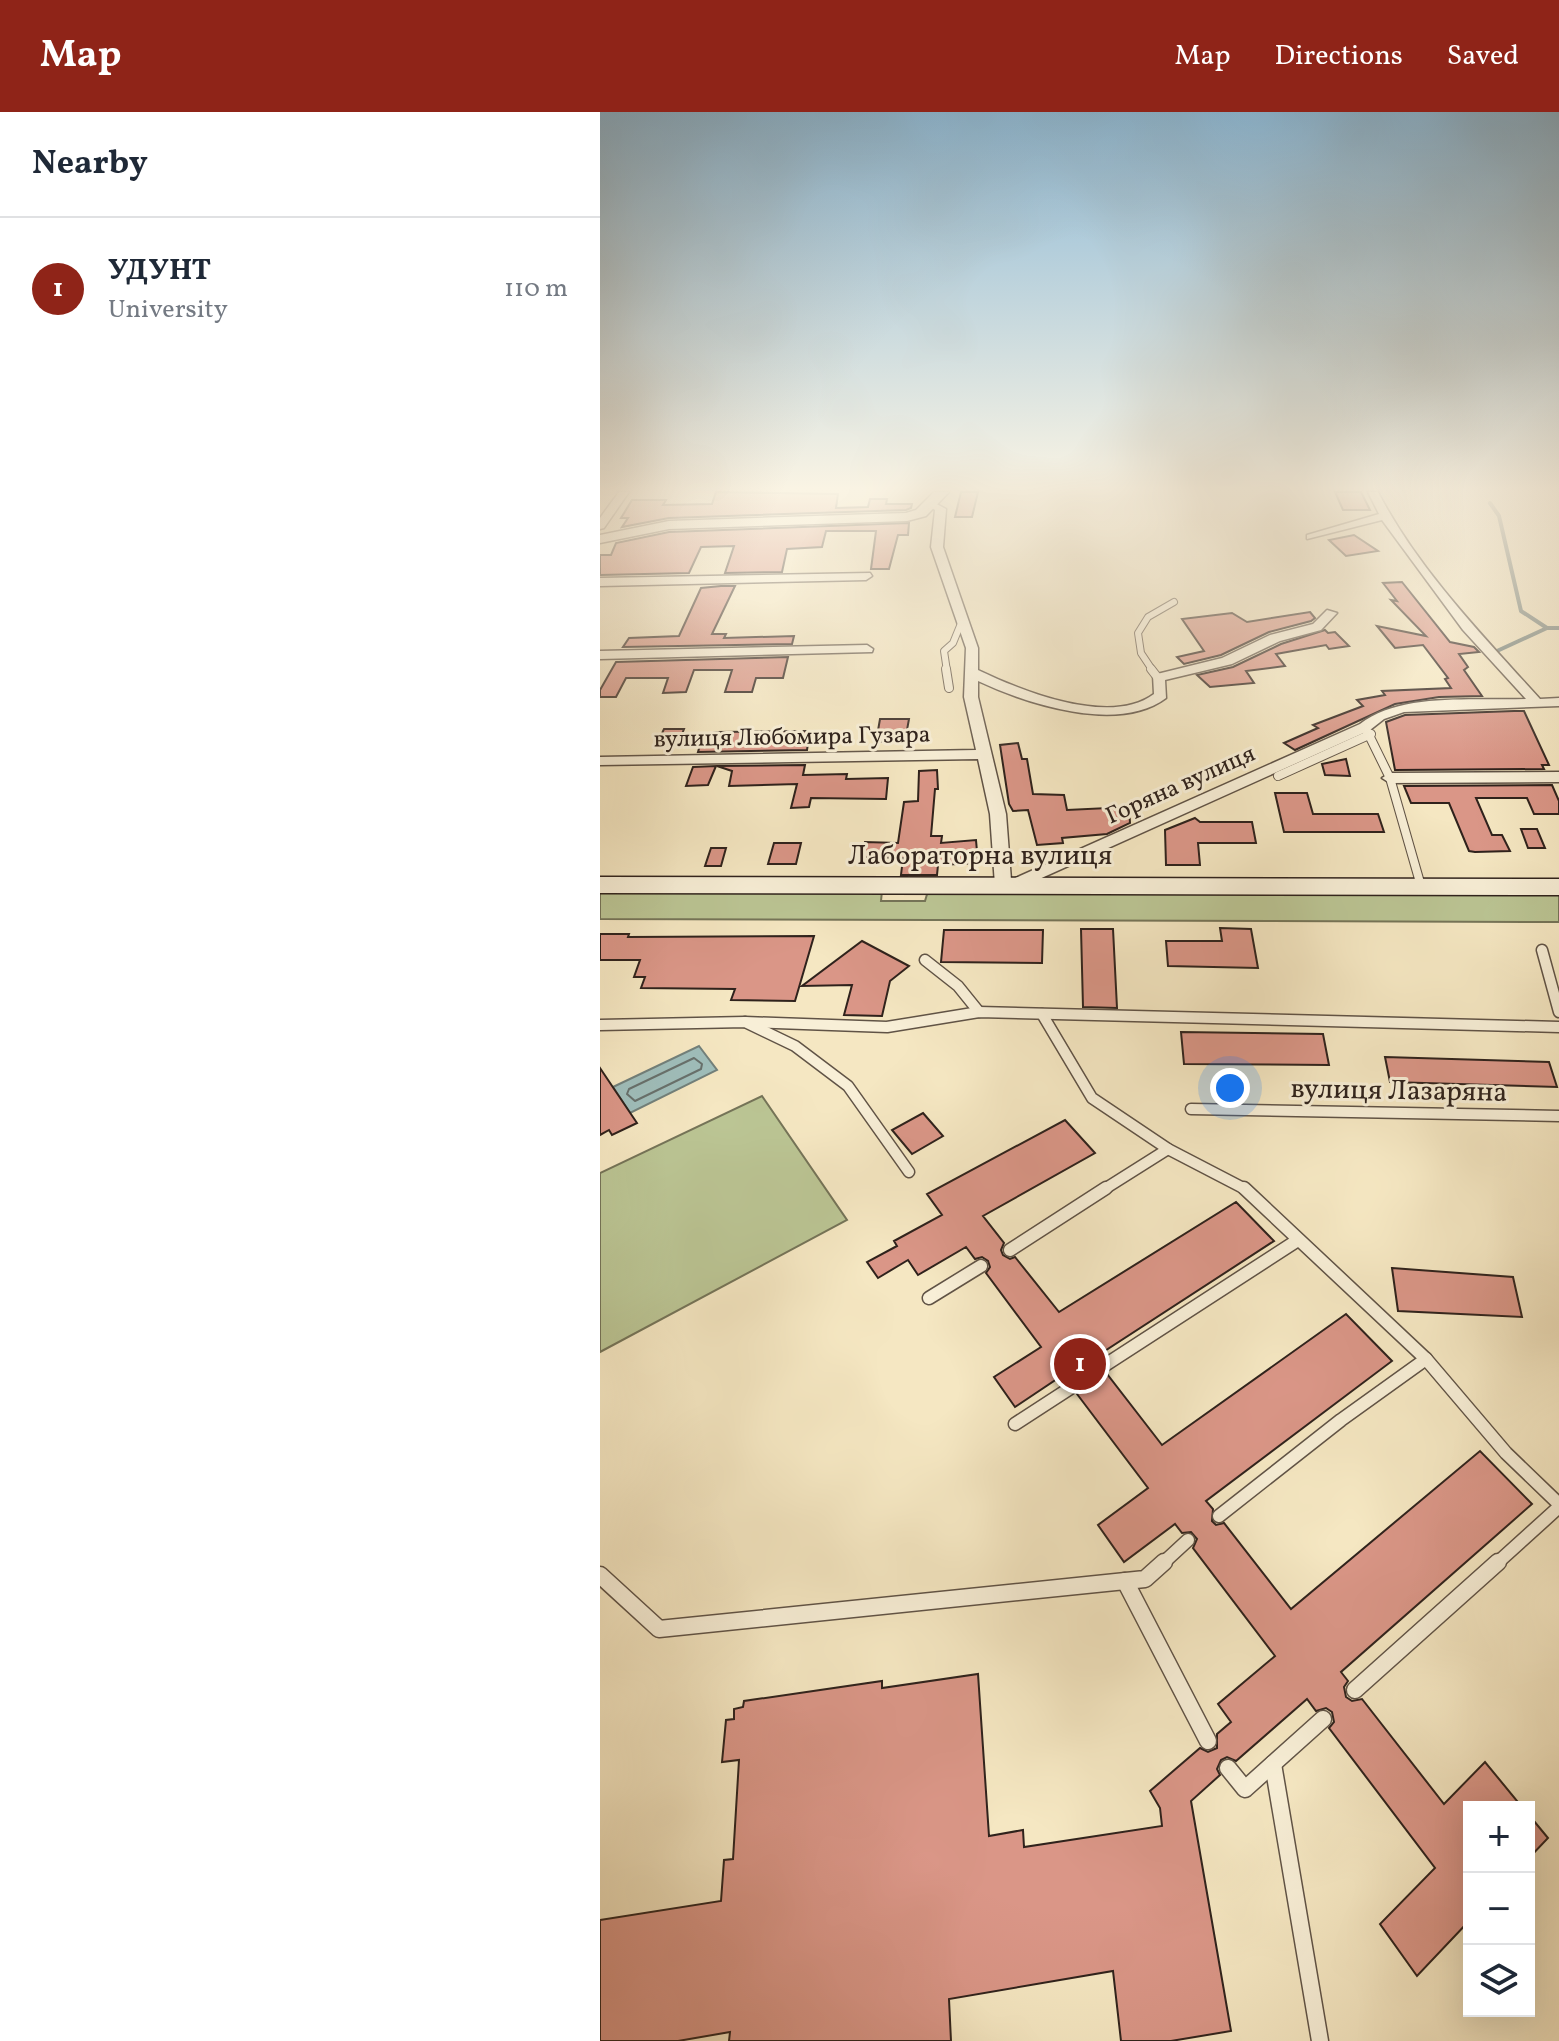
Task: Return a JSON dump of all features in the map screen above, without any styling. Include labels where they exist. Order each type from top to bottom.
[{"type":"main road","name":"Лабораторна вулиця","points":[[600,885],[1559,887]]},
{"type":"street","points":[[949,582],[972,648],[971,697],[998,814],[1009,885]]},
{"type":"street","points":[[1434,582],[1467,627],[1536,702]]},
{"type":"street","points":[[971,672],[1040,701],[1110,710],[1144,706],[1156,702],[1161,695],[1158,678],[1227,661],[1275,638],[1317,627],[1331,613]]},
{"type":"street","points":[[600,655],[867,649]]},
{"type":"street","name":"Горяна вулиця","points":[[1009,885],[1368,730],[1379,716],[1403,708],[1559,702]]},
{"type":"street","name":"вулиця Любомира Гузара","points":[[600,761],[984,754]]},
{"type":"street","points":[[1390,778],[1559,777]]},
{"type":"lane","points":[[1158,678],[1138,646],[1140,626],[1144,617],[1174,602]]},
{"type":"lane","points":[[949,688],[944,651],[953,643],[962,621]]},
{"type":"lane","points":[[1278,776],[1368,730],[1390,778],[1421,886]]},
{"type":"lane","points":[[1542,950],[1558,1008]]},
{"type":"lane","points":[[925,960],[958,986],[979,1012]]},
{"type":"lane","points":[[600,1025],[745,1022],[887,1027],[979,1012],[1559,1027]]},
{"type":"lane","points":[[1042,1014],[1092,1098],[1168,1149],[1244,1188],[1426,1359],[1506,1453],[1559,1506],[1355,1690]]},
{"type":"lane","points":[[745,1022],[795,1046],[848,1086],[909,1172]]},
{"type":"lane","name":"вулиця Лазаряна","points":[[1191,1109],[1559,1116]]},
{"type":"lane","points":[[1010,1250],[1168,1149]]},
{"type":"lane","points":[[1102,1367],[1298,1240]]},
{"type":"lane","points":[[929,1298],[981,1266]]},
{"type":"lane","points":[[1219,1516],[1341,1420],[1426,1359]]},
{"type":"lane","points":[[1015,1424],[1072,1387]]},
{"type":"lane","points":[[600,1575],[659,1629],[1145,1579],[1188,1540]]},
{"type":"lane","points":[[1125,1581],[1208,1741]]},
{"type":"lane","points":[[1228,1768],[1245,1789],[1323,1719]]},
{"type":"lane","points":[[1273,1764],[1320,2041]]},
{"type":"green space","points":[[882,891],[881,901],[925,901],[928,891],[1559,893],[1559,922],[600,919],[600,893]]},
{"type":"green space","points":[[762,1096],[847,1220],[600,1352],[600,1173]]},
{"type":"water","points":[[699,1046],[717,1070],[630,1113],[613,1087]]},
{"type":"building","points":[[1402,582],[1450,642],[1474,647],[1479,652],[1459,654],[1468,667],[1464,670],[1482,696],[1439,697],[1395,704],[1295,750],[1284,743],[1318,728],[1313,725],[1363,706],[1357,700],[1385,695],[1382,691],[1451,688],[1445,679],[1448,678],[1423,645],[1395,648],[1377,626],[1426,636],[1391,600],[1397,601],[1383,583]]},
{"type":"building","points":[[735,586],[712,634],[726,634],[724,638],[794,636],[792,644],[623,647],[629,638],[679,636],[701,588]]},
{"type":"building","points":[[1310,612],[1315,618],[1311,621],[1269,632],[1221,655],[1184,664],[1177,657],[1204,651],[1182,619],[1232,613],[1247,622]]},
{"type":"building","points":[[1325,630],[1335,632],[1349,646],[1329,649],[1326,645],[1276,654],[1285,666],[1246,671],[1254,683],[1210,687],[1197,675],[1233,667],[1281,644]]},
{"type":"building","points":[[788,657],[783,678],[756,678],[752,692],[725,692],[732,670],[694,670],[686,692],[663,693],[668,678],[626,678],[616,697],[600,697],[600,690],[616,662]]},
{"type":"building","points":[[1524,711],[1549,765],[1542,765],[1544,769],[1395,770],[1386,722],[1405,715]]},
{"type":"building","points":[[880,719],[909,719],[905,741],[876,742]]},
{"type":"building","points":[[664,729],[684,729],[678,744],[657,744]]},
{"type":"building","points":[[810,731],[807,750],[698,752],[703,735],[717,732]]},
{"type":"building","points":[[1018,743],[1022,759],[1027,759],[1033,794],[1064,795],[1067,810],[1129,807],[1130,823],[1107,834],[1062,838],[1063,843],[1037,845],[1028,810],[1013,811],[1009,804],[1000,745]]},
{"type":"building","points":[[1346,759],[1350,776],[1325,775],[1322,764]]},
{"type":"building","points":[[805,765],[803,775],[847,774],[846,779],[888,778],[886,799],[811,798],[809,807],[791,808],[797,784],[729,786],[732,771],[717,766]]},
{"type":"building","points":[[716,766],[708,785],[686,786],[693,767]]},
{"type":"building","points":[[937,770],[938,789],[935,789],[931,836],[942,836],[941,843],[976,840],[978,863],[938,865],[937,875],[901,875],[903,858],[861,857],[865,842],[898,843],[904,802],[918,801],[919,771]]},
{"type":"building","points":[[1552,785],[1559,801],[1559,814],[1534,814],[1527,798],[1476,798],[1492,835],[1502,835],[1510,851],[1475,852],[1469,851],[1449,803],[1411,803],[1404,786]]},
{"type":"building","points":[[1275,793],[1307,793],[1313,814],[1378,814],[1384,832],[1284,832]]},
{"type":"building","points":[[1195,818],[1200,822],[1252,822],[1256,843],[1198,843],[1200,865],[1166,865],[1165,830]]},
{"type":"building","points":[[1521,829],[1537,829],[1545,848],[1528,848]]},
{"type":"building","points":[[774,843],[801,843],[796,864],[768,864]]},
{"type":"building","points":[[711,848],[726,848],[721,866],[705,866]]},
{"type":"building","points":[[1220,928],[1251,929],[1258,968],[1168,966],[1166,941],[1222,941]]},
{"type":"building","points":[[1081,929],[1113,929],[1117,1008],[1083,1007]]},
{"type":"building","points":[[944,930],[1043,930],[1042,963],[941,962]]},
{"type":"building","points":[[600,934],[629,934],[628,937],[814,936],[795,1001],[731,1000],[735,989],[641,988],[645,977],[634,977],[640,960],[600,960]]},
{"type":"building","points":[[862,941],[909,966],[890,981],[882,1016],[844,1015],[852,985],[802,986]]},
{"type":"building","points":[[1181,1032],[1323,1034],[1329,1065],[1184,1064]]},
{"type":"building","points":[[1385,1057],[1549,1062],[1557,1087],[1390,1082]]},
{"type":"building","points":[[600,1068],[637,1123],[612,1135],[609,1130],[600,1135]]},
{"type":"building","points":[[923,1113],[943,1136],[912,1154],[892,1130]]},
{"type":"building","points":[[1065,1120],[1095,1153],[983,1216],[1004,1243],[1001,1250],[1003,1255],[1010,1259],[1015,1257],[1059,1312],[1236,1202],[1274,1241],[1094,1358],[1095,1372],[1102,1376],[1107,1374],[1162,1445],[1346,1314],[1392,1361],[1206,1501],[1213,1509],[1212,1521],[1216,1525],[1224,1523],[1291,1609],[1480,1451],[1532,1504],[1341,1672],[1348,1681],[1344,1687],[1346,1697],[1352,1701],[1362,1699],[1444,1804],[1485,1762],[1517,1801],[1463,1801],[1463,1927],[1417,1976],[1380,1924],[1435,1868],[1329,1728],[1334,1722],[1332,1712],[1326,1708],[1316,1711],[1307,1699],[1236,1761],[1227,1757],[1221,1760],[1217,1769],[1220,1775],[1191,1801],[1231,2031],[1171,2041],[1121,2041],[1113,1971],[949,1999],[951,2041],[729,2041],[730,2032],[678,2041],[600,2041],[600,1920],[721,1901],[724,1860],[733,1859],[739,1760],[722,1762],[726,1720],[734,1719],[734,1709],[743,1707],[744,1701],[882,1681],[882,1688],[978,1674],[989,1836],[1023,1830],[1024,1847],[1162,1826],[1160,1808],[1150,1791],[1200,1748],[1208,1752],[1217,1748],[1217,1734],[1231,1722],[1218,1704],[1275,1656],[1193,1548],[1197,1539],[1191,1532],[1182,1533],[1175,1524],[1124,1562],[1098,1525],[1148,1488],[1077,1394],[1081,1387],[1077,1379],[1066,1380],[1063,1375],[1015,1407],[994,1377],[1041,1347],[986,1273],[990,1267],[988,1261],[982,1257],[975,1259],[966,1247],[918,1275],[908,1260],[878,1278],[867,1262],[897,1246],[894,1241],[942,1215],[927,1194]]},
{"type":"building","points":[[1392,1268],[1513,1277],[1522,1317],[1398,1311]]},
{"type":"building","points":[[1535,1822],[1548,1838],[1535,1852]]},
{"type":"waterway","points":[[1514,582],[1521,611],[1547,628]]},
{"type":"waterway","points":[[1497,651],[1547,628]]},
{"type":"waterway","points":[[1547,628],[1559,628]]},
{"type":"place","name":"УДУНТ","points":[[1080,1364]]}]
